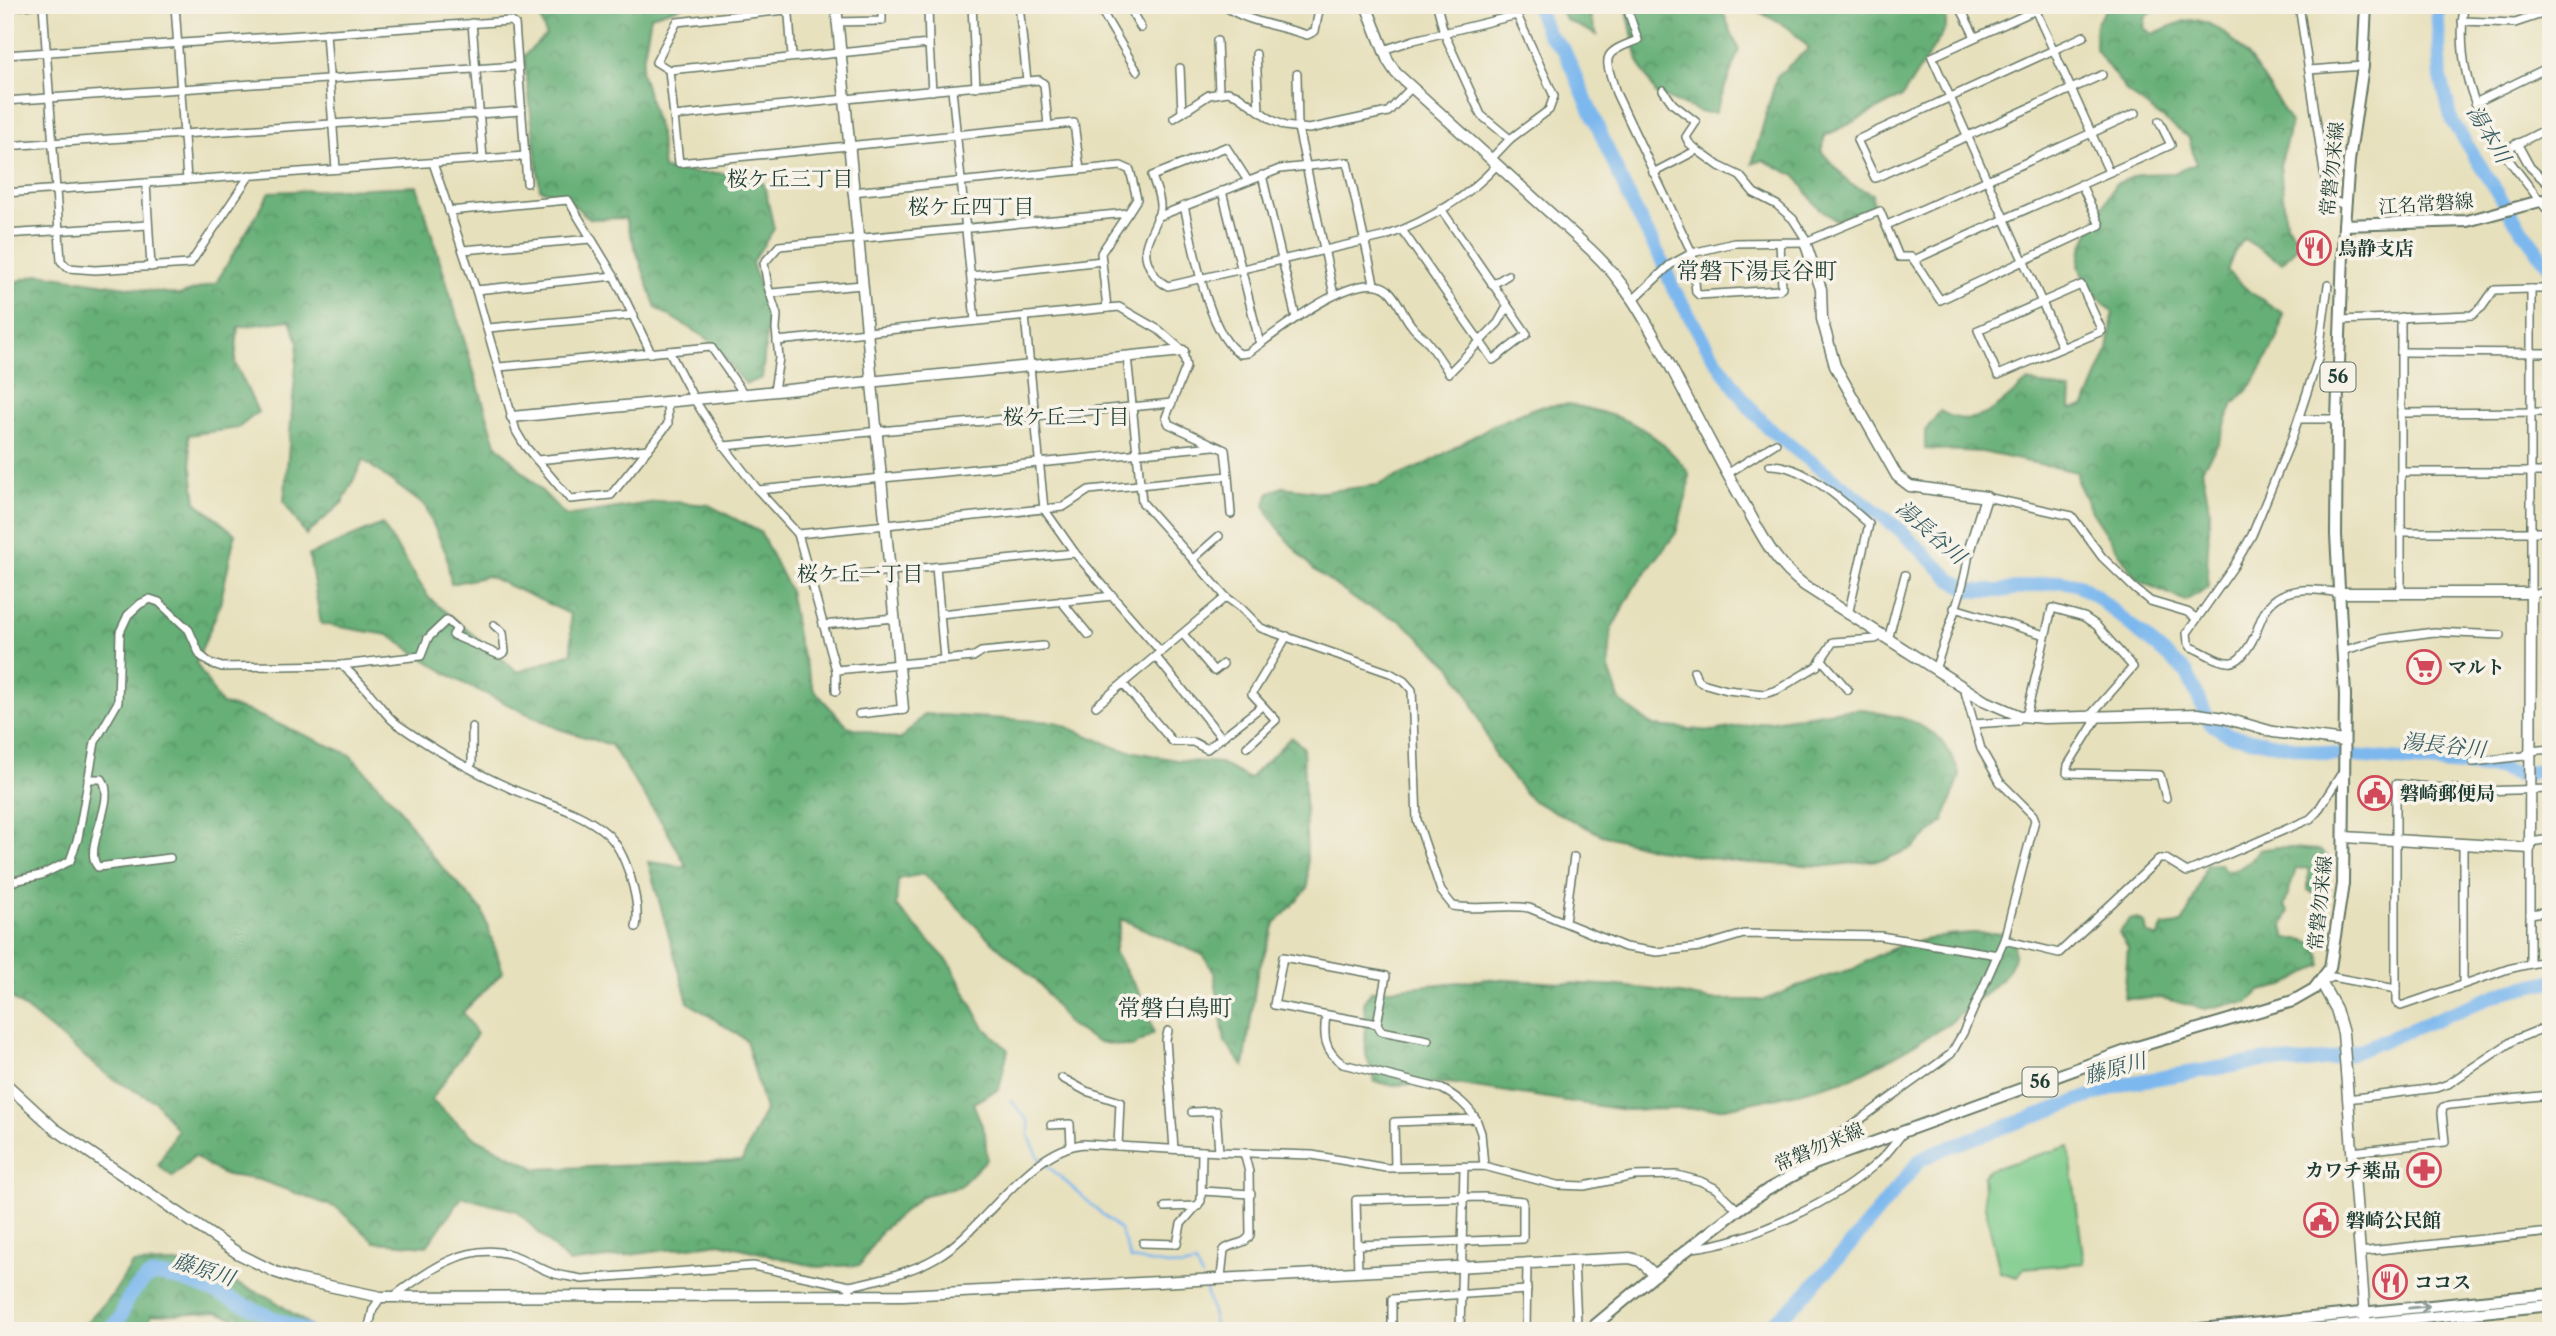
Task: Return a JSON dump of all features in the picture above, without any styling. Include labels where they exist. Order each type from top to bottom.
[{"type":"main road","name":"常磐勿来線","points":[[1585,1331],[1738,1210],[1814,1164],[2137,1047],[2293,1001],[2321,982],[2332,961],[2343,884],[2345,695],[2336,535],[2337,419],[2344,225],[2363,66],[2366,5]]},
{"type":"main road","name":"江名常磐線","points":[[2344,225],[2468,221],[2499,215],[2541,201]]},
{"type":"main road","points":[[2180,1331],[2551,1294]]},
{"type":"main road","points":[[2293,1331],[2366,1328],[2551,1305]]},
{"type":"street","points":[[5,7],[31,5]]},
{"type":"street","points":[[43,5],[61,261],[68,268],[95,270],[190,264],[250,175]]},
{"type":"street","points":[[175,5],[187,180]]},
{"type":"street","points":[[836,5],[838,52],[903,709],[859,714]]},
{"type":"street","points":[[836,22],[883,21],[882,5]]},
{"type":"street","points":[[928,5],[932,91]]},
{"type":"street","points":[[972,5],[976,86]]},
{"type":"street","points":[[1019,5],[1027,81]]},
{"type":"street","points":[[1098,5],[1137,71]]},
{"type":"street","points":[[1128,5],[1141,28]]},
{"type":"street","points":[[1171,5],[1178,5]]},
{"type":"street","points":[[1223,5],[1270,26],[1283,26],[1307,35],[1315,31],[1321,5]]},
{"type":"street","points":[[1366,5],[1383,50],[1396,73],[1612,270],[1633,299],[1727,474],[1779,564],[1804,585],[1935,670],[2003,710],[2023,716],[2212,715],[2273,732],[2344,746]]},
{"type":"street","points":[[1437,5],[1444,33],[1481,115],[1510,139]]},
{"type":"street","points":[[1626,5],[1638,40],[1610,52],[1608,65],[1616,93],[1692,253],[1694,289],[1699,295],[1775,292],[1782,287],[1780,243]]},
{"type":"street","points":[[1959,5],[1975,37]]},
{"type":"street","points":[[2048,5],[2034,8],[1932,57],[2062,347]]},
{"type":"street","points":[[2299,5],[2328,199],[2346,205]]},
{"type":"street","points":[[2464,5],[2462,60],[2475,103],[2501,152],[2551,215]]},
{"type":"street","points":[[2034,8],[2109,172]]},
{"type":"street","points":[[792,57],[789,15],[785,10],[677,22],[656,62],[669,70],[929,44]]},
{"type":"street","points":[[2462,21],[2515,23],[2551,11]]},
{"type":"street","points":[[1248,181],[1226,147],[1152,176],[1160,209],[1145,248],[1146,258],[1156,276],[1168,286],[1402,230],[1476,187],[1510,139],[1549,110],[1554,96],[1517,15],[1383,50]]},
{"type":"street","points":[[5,55],[510,21],[515,24],[527,183]]},
{"type":"street","points":[[472,23],[483,159]]},
{"type":"street","points":[[326,33],[336,169]]},
{"type":"street","points":[[2084,36],[1857,140],[1875,178],[2102,75]]},
{"type":"street","points":[[1217,41],[1219,92]]},
{"type":"street","points":[[1256,54],[1259,110]]},
{"type":"street","points":[[5,101],[517,66]]},
{"type":"street","points":[[2309,70],[2363,66]]},
{"type":"street","points":[[2475,103],[2551,66]]},
{"type":"street","points":[[1180,68],[1178,116],[1209,95],[1219,92],[1237,95],[1285,125],[1309,129],[1388,112],[1412,87]]},
{"type":"street","points":[[669,70],[679,163],[1074,123],[1080,170]]},
{"type":"street","points":[[1297,74],[1297,128],[1334,295]]},
{"type":"street","points":[[674,116],[1039,80],[1044,84],[1048,126]]},
{"type":"street","points":[[952,89],[975,321]]},
{"type":"street","points":[[1663,90],[1673,104],[1696,122],[1686,137],[1689,144],[1719,166],[1740,176],[1761,197],[1777,205],[1793,219],[1806,241],[1821,289],[1822,320],[1835,366],[1897,476],[1903,482],[1917,487],[1986,497],[2072,516],[2102,557],[2143,595],[2159,605],[2187,612],[2196,618]]},
{"type":"street","points":[[5,146],[521,111]]},
{"type":"street","points":[[1887,225],[2136,113]]},
{"type":"street","points":[[1914,260],[2171,145],[2159,121]]},
{"type":"street","points":[[2501,152],[2551,127]]},
{"type":"street","points":[[2518,143],[2530,167],[2547,183],[2551,182]]},
{"type":"street","points":[[1653,173],[1697,150]]},
{"type":"street","points":[[5,192],[525,156]]},
{"type":"street","points":[[1157,217],[1280,169],[1347,162],[1374,283]]},
{"type":"street","points":[[433,163],[488,328],[516,431],[570,499],[611,495],[668,424],[667,401]]},
{"type":"street","points":[[852,192],[1121,166],[1130,170],[1137,199],[1101,253],[1107,308]]},
{"type":"street","points":[[1262,175],[1296,318]]},
{"type":"street","points":[[146,183],[151,267]]},
{"type":"street","points":[[1633,299],[1670,265],[1692,253],[1734,243],[1806,241],[1880,211],[1899,257],[1911,257],[1914,260],[1940,300],[2100,225],[2081,184]]},
{"type":"street","points":[[1222,191],[1260,344]]},
{"type":"street","points":[[449,211],[568,200],[614,276],[651,353]]},
{"type":"street","points":[[1184,206],[1210,312],[1237,354],[1244,354],[1334,295],[1374,283],[1387,289],[1393,296],[1411,326],[1428,342],[1448,373],[1498,323],[1507,307]]},
{"type":"street","points":[[1402,230],[1493,360],[1527,334],[1441,209]]},
{"type":"street","points":[[774,391],[779,358],[777,316],[764,263],[779,246],[1128,213]]},
{"type":"street","points":[[5,234],[148,225]]},
{"type":"street","points":[[463,250],[591,239]]},
{"type":"street","points":[[971,276],[1102,261]]},
{"type":"street","points":[[1492,285],[1508,275]]},
{"type":"street","points":[[476,290],[614,276]]},
{"type":"street","points":[[772,293],[862,285]]},
{"type":"street","points":[[2081,285],[2102,331],[1998,375],[1978,330],[2042,303],[2081,285]]},
{"type":"street","points":[[2328,285],[2314,374],[2299,419],[2252,535],[2234,566],[2187,633],[2191,647],[2222,662],[2240,659],[2255,640],[2269,603],[2296,590],[2307,588],[2338,593],[2551,593]]},
{"type":"street","points":[[2530,964],[2531,289]]},
{"type":"street","points":[[2323,326],[2400,317],[2472,315],[2494,290],[2551,289]]},
{"type":"street","points":[[777,341],[1119,307],[1159,330],[1183,351],[1186,367],[1166,417],[1169,424],[1225,450],[1231,514]]},
{"type":"street","points":[[488,328],[634,315]]},
{"type":"street","points":[[1025,316],[1044,509],[1075,553],[1113,596],[1222,738]]},
{"type":"street","points":[[2400,317],[2401,593]]},
{"type":"street","points":[[499,367],[712,347],[744,394]]},
{"type":"street","points":[[669,351],[694,399],[724,446],[797,534],[836,670],[836,691]]},
{"type":"street","points":[[512,416],[1183,351]]},
{"type":"street","points":[[2400,352],[2551,353]]},
{"type":"street","points":[[1127,356],[1142,502],[1226,597],[1261,628],[1390,673],[1404,681],[1412,691],[1413,772],[1417,820],[1441,891],[1453,906],[1529,908],[1625,947],[1657,952],[1700,947],[1744,934],[1771,934],[1880,936],[1998,955]]},
{"type":"street","points":[[724,446],[1171,403]]},
{"type":"street","points":[[2401,413],[2551,412]]},
{"type":"street","points":[[2299,419],[2337,419]]},
{"type":"street","points":[[1727,474],[1776,443]]},
{"type":"street","points":[[758,490],[1216,445]]},
{"type":"street","points":[[537,460],[648,449]]},
{"type":"street","points":[[1770,465],[1782,465],[1797,470],[1842,500],[1869,524],[1848,615]]},
{"type":"street","points":[[2401,472],[2551,472]]},
{"type":"street","points":[[797,534],[1063,507],[1089,490],[1228,476]]},
{"type":"street","points":[[1935,670],[1958,593],[1965,579],[1969,552],[1986,497]]},
{"type":"street","points":[[2401,532],[2551,532]]},
{"type":"street","points":[[1193,559],[1219,537]]},
{"type":"street","points":[[811,579],[1075,553]]},
{"type":"street","points":[[936,567],[944,659]]},
{"type":"street","points":[[1885,638],[1905,575]]},
{"type":"street","points":[[940,614],[1113,596]]},
{"type":"street","points":[[1096,706],[1226,597]]},
{"type":"street","points":[[5,883],[41,876],[69,861],[78,838],[95,742],[118,702],[120,632],[128,615],[140,604],[150,599],[159,602],[189,630],[200,655],[210,663],[222,667],[342,665],[421,656],[428,638],[447,620],[457,629],[453,635],[499,655],[505,652],[503,633],[494,625]]},
{"type":"street","points":[[1061,601],[1089,635]]},
{"type":"street","points":[[1954,608],[2045,635]]},
{"type":"street","points":[[1974,724],[2017,722],[2023,716],[2052,608],[2084,617],[2096,625],[2133,667],[2094,717],[2068,765],[2067,773],[2160,775],[2166,798]]},
{"type":"street","points":[[823,625],[894,618]]},
{"type":"street","points":[[2342,651],[2382,639],[2434,632],[2501,635]]},
{"type":"street","points":[[1183,634],[1214,671],[1223,664]]},
{"type":"street","points":[[1247,747],[1276,720],[1252,694],[1287,636]]},
{"type":"street","points":[[1694,671],[1697,679],[1702,682],[1727,690],[1764,694],[1806,674],[1822,660],[1833,642],[1885,638]]},
{"type":"street","points":[[836,670],[973,657],[981,652],[1043,646]]},
{"type":"street","points":[[1822,660],[1848,691]]},
{"type":"street","points":[[342,665],[358,679],[394,722],[513,790],[567,811],[607,833],[631,877],[638,918],[636,928]]},
{"type":"street","points":[[1124,684],[1173,742],[1193,742],[1207,750],[1262,706]]},
{"type":"street","points":[[1814,1164],[1823,1150],[1836,1138],[1951,1054],[2004,940],[2035,820],[2000,782],[1981,749],[1964,687]]},
{"type":"street","points":[[469,767],[472,763],[471,727]]},
{"type":"street","points":[[2473,762],[2524,757],[2551,749]]},
{"type":"street","points":[[2004,940],[2059,953],[2159,859],[2166,859],[2187,872],[2277,831],[2300,824],[2317,812],[2344,766]]},
{"type":"street","points":[[88,779],[102,779],[106,785],[101,823],[92,859],[98,867],[170,858]]},
{"type":"street","points":[[2551,789],[2530,786],[2477,791],[2396,784],[2396,1002],[2400,1006],[2463,984],[2551,960]]},
{"type":"street","points":[[2344,836],[2463,844],[2530,845],[2551,839]]},
{"type":"street","points":[[2463,844],[2463,984]]},
{"type":"street","points":[[1565,921],[1574,857]]},
{"type":"street","points":[[2530,914],[2551,911]]},
{"type":"street","points":[[1377,1024],[1274,1005],[1283,957],[1386,976],[1377,1024],[1381,1031],[1428,1040]]},
{"type":"street","points":[[2366,1328],[2343,1032],[2336,1009],[2321,982],[2333,977],[2396,989]]},
{"type":"street","points":[[1325,1014],[1327,1048],[1333,1057],[1343,1064],[1442,1089],[1456,1096],[1468,1107],[1481,1133],[1484,1166]]},
{"type":"street","points":[[2347,1099],[2437,1088],[2448,1084],[2514,1040],[2551,1025]]},
{"type":"street","points":[[1168,1031],[1166,1040],[1174,1149]]},
{"type":"street","points":[[1062,1078],[1086,1091],[1120,1102],[1118,1146]]},
{"type":"street","points":[[5,1083],[55,1129],[209,1236],[247,1259],[296,1279],[387,1297],[849,1291],[1359,1273],[1635,1258],[1655,1275]]},
{"type":"street","points":[[2351,1152],[2445,1142],[2442,1113],[2443,1107],[2449,1105],[2551,1095]]},
{"type":"street","points":[[1192,1112],[1216,1111],[1219,1152]]},
{"type":"street","points":[[1395,1168],[1394,1122],[1476,1119]]},
{"type":"street","points":[[1051,1125],[1070,1124],[1071,1145]]},
{"type":"street","points":[[1688,1248],[1711,1246],[1758,1231],[1812,1206],[1879,1161],[1906,1130]]},
{"type":"street","points":[[368,1331],[373,1309],[387,1297],[446,1262],[474,1253],[492,1251],[509,1254],[555,1274],[582,1279],[753,1266],[849,1291],[936,1257],[1041,1161],[1055,1151],[1071,1145],[1312,1155],[1395,1168],[1484,1166],[1557,1185],[1584,1186],[1660,1173],[1700,1181],[1715,1188],[1738,1210]]},
{"type":"street","points":[[1143,1243],[1177,1244],[1181,1224],[1201,1201],[1202,1151]]},
{"type":"street","points":[[1221,1277],[1224,1250],[1231,1245],[1245,1242],[1250,1234],[1251,1194],[1244,1153]]},
{"type":"street","points":[[1460,1331],[1464,1167]]},
{"type":"street","points":[[1202,1191],[1251,1194]]},
{"type":"street","points":[[1357,1245],[1523,1239],[1523,1200],[1463,1197],[1356,1200],[1357,1245],[1359,1273]]},
{"type":"street","points":[[1165,1207],[1198,1206]]},
{"type":"street","points":[[2359,1252],[2551,1232]]},
{"type":"street","points":[[1574,1261],[1577,1324],[1585,1331]]},
{"type":"street","points":[[1526,1331],[1527,1263]]},
{"type":"street","points":[[1392,1331],[1392,1299],[1527,1290]]},
{"type":"green space","points":[[536,5],[687,5],[651,16],[641,71],[660,135],[663,169],[697,173],[742,173],[764,184],[774,229],[752,262],[768,316],[762,378],[746,384],[708,339],[656,308],[625,218],[590,219],[568,200],[540,189],[524,56],[546,35]]},
{"type":"green space","points":[[1557,5],[1586,5],[1597,35],[1566,20]]},
{"type":"green space","points":[[1626,5],[1720,5],[1739,50],[1715,113],[1703,113],[1656,94],[1638,61]]},
{"type":"green space","points":[[1747,5],[1942,5],[1946,14],[1946,28],[1902,97],[1825,136],[1821,151],[1850,184],[1872,194],[1873,207],[1835,220],[1815,204],[1796,176],[1763,160],[1752,164],[1777,76],[1809,48],[1789,28]]},
{"type":"green space","points":[[2109,5],[2165,5],[2146,16],[2144,28],[2152,34],[2188,20],[2209,24],[2224,33],[2251,60],[2291,123],[2280,165],[2286,224],[2301,243],[2282,263],[2244,239],[2234,253],[2227,271],[2250,292],[2283,313],[2278,338],[2252,385],[2232,406],[2219,442],[2202,469],[2210,511],[2207,567],[2209,587],[2185,601],[2137,580],[2091,510],[2077,481],[2077,472],[1982,452],[1925,449],[1925,431],[1940,411],[1966,419],[1977,417],[1998,406],[2028,381],[2071,391],[2070,409],[2085,406],[2108,351],[2113,313],[2090,287],[2080,269],[2079,261],[2086,239],[2115,184],[2141,174],[2174,173],[2196,164],[2189,138],[2127,92],[2095,49],[2096,24]]},
{"type":"green space","points":[[417,186],[496,444],[566,516],[662,501],[709,505],[760,532],[789,589],[798,641],[814,690],[847,726],[900,740],[925,714],[1055,722],[1120,749],[1176,760],[1220,763],[1249,779],[1291,737],[1303,747],[1308,888],[1275,924],[1257,975],[1244,1067],[1225,1042],[1214,972],[1203,955],[1121,919],[1114,952],[1144,1000],[1154,1033],[1132,1047],[1097,1042],[1068,1024],[1040,984],[986,936],[924,874],[898,879],[896,906],[949,962],[983,1026],[1008,1050],[999,1089],[973,1103],[985,1133],[987,1159],[960,1186],[922,1196],[882,1230],[860,1265],[817,1267],[720,1243],[569,1263],[517,1211],[462,1197],[427,1246],[375,1242],[337,1208],[260,1180],[221,1174],[194,1156],[173,1177],[158,1165],[177,1130],[155,1101],[111,1078],[5,992],[5,285],[40,274],[179,295],[216,283],[270,192]],"holes":[[[290,320],[298,342],[284,502],[306,535],[343,502],[363,460],[425,506],[446,553],[451,584],[488,576],[570,614],[572,653],[518,672],[429,598],[382,524],[309,555],[321,624],[388,635],[457,680],[559,729],[611,745],[666,829],[687,867],[648,862],[688,1002],[746,1040],[765,1110],[742,1161],[537,1169],[472,1136],[431,1100],[477,1034],[463,1012],[503,972],[482,910],[432,856],[396,804],[349,754],[248,711],[221,704],[196,663],[220,605],[235,534],[196,502],[188,435],[238,428],[258,412],[235,363],[238,327]]]},
{"type":"green space","points":[[1568,404],[1636,425],[1662,444],[1689,473],[1688,491],[1676,533],[1634,588],[1611,630],[1609,669],[1620,701],[1653,726],[1712,731],[1834,711],[1863,709],[1910,720],[1936,735],[1952,755],[1960,776],[1943,822],[1913,848],[1886,859],[1827,866],[1746,863],[1663,851],[1602,835],[1531,800],[1496,758],[1469,696],[1451,666],[1401,621],[1360,603],[1313,569],[1286,539],[1268,513],[1265,504],[1270,492],[1283,487],[1322,492],[1378,485],[1428,463],[1493,425],[1537,407]]},
{"type":"green space","points":[[2278,847],[2319,850],[2330,859],[2327,887],[2318,896],[2308,890],[2308,868],[2296,869],[2284,906],[2289,912],[2283,926],[2286,939],[2301,939],[2317,944],[2322,965],[2284,986],[2260,991],[2248,1003],[2205,1009],[2162,998],[2124,999],[2128,947],[2119,933],[2130,919],[2145,923],[2147,933],[2157,938],[2163,926],[2179,924],[2183,920],[2206,864],[2220,864],[2225,870],[2236,869],[2248,862],[2259,850]]},
{"type":"green space","points":[[2008,933],[2014,941],[2014,957],[2006,974],[1947,1025],[1852,1078],[1802,1092],[1725,1108],[1625,1110],[1449,1083],[1390,1085],[1375,1082],[1366,1055],[1364,1001],[1372,991],[1489,979],[1619,986],[1711,1000],[1764,1000],[1815,980],[1853,969],[1901,945],[1947,935]]},
{"type":"green space","points":[[2069,1146],[2084,1263],[2024,1268],[2017,1277],[2000,1272],[1985,1207],[1983,1176],[1988,1170]]},
{"type":"green space","points":[[177,1263],[269,1297],[309,1325],[304,1331],[271,1331],[216,1312],[151,1315],[149,1331],[78,1331],[113,1294],[132,1264]]},
{"type":"waterway","name":"湯長谷川","points":[[1536,5],[1548,34],[1564,50],[1629,198],[1672,286],[1709,350],[1746,403],[1769,429],[1899,529],[1952,580],[1970,590],[1980,591],[2000,591],[2061,581],[2079,585],[2096,596],[2187,673],[2210,723],[2229,735],[2329,754],[2498,768],[2517,774],[2551,770]]},
{"type":"waterway","name":"湯本川","points":[[2437,5],[2441,78],[2452,121],[2514,219],[2551,269]]},
{"type":"waterway","name":"藤原川","points":[[1762,1331],[1798,1302],[1852,1243],[1920,1160],[1943,1149],[2127,1083],[2268,1060],[2296,1063],[2331,1059],[2504,992],[2551,981]]},
{"type":"waterway","points":[[1011,1100],[1029,1122],[1029,1136],[1039,1158],[1120,1230],[1131,1259],[1181,1267],[1195,1264],[1202,1277]]},
{"type":"waterway","name":"藤原川","points":[[108,1331],[121,1316],[133,1293],[151,1276],[180,1280],[307,1331]]},
{"type":"waterway","points":[[1204,1283],[1217,1331]]},
{"type":"place","name":"鳥静支店","points":[[2314,248]]},
{"type":"place","name":"マルト","points":[[2424,667]]},
{"type":"place","name":"磐崎郵便局","points":[[2375,793]]},
{"type":"place","name":"カワチ薬品","points":[[2424,1170]]},
{"type":"place","name":"磐崎公民館","points":[[2321,1220]]},
{"type":"place","name":"ココス","points":[[2390,1282]]},
{"type":"district","name":"桜ケ丘三丁目","points":[[790,178]]},
{"type":"district","name":"桜ケ丘四丁目","points":[[971,206]]},
{"type":"district","name":"常磐下湯長谷町","points":[[1757,271]]},
{"type":"district","name":"桜ケ丘二丁目","points":[[1066,416]]},
{"type":"district","name":"桜ケ丘一丁目","points":[[860,573]]},
{"type":"district","name":"常磐白鳥町","points":[[1175,1008]]}]
